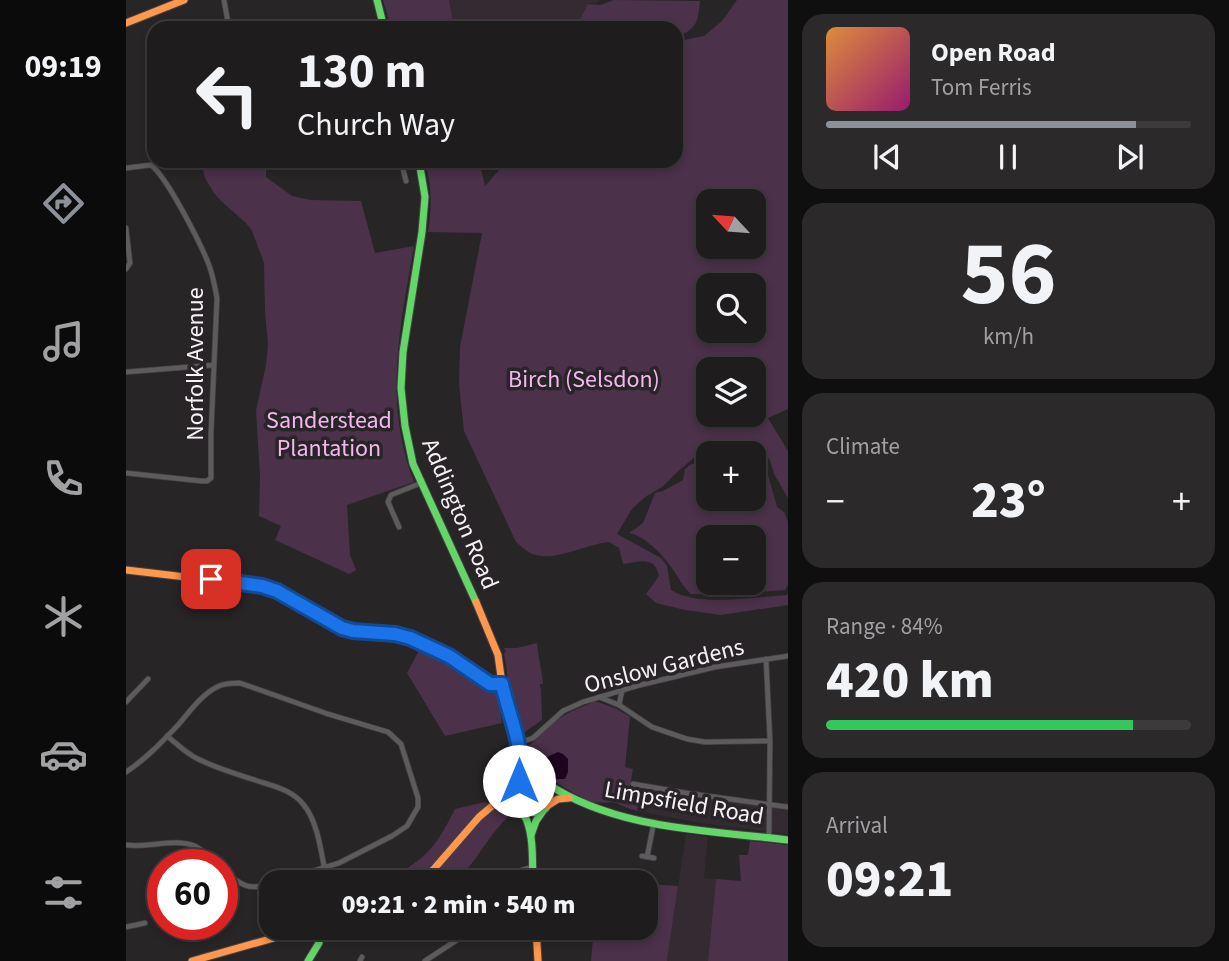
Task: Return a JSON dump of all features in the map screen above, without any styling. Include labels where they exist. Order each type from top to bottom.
[{"type":"main road","points":[[126,23],[184,0]]},
{"type":"main road","points":[[377,0],[382,21]]},
{"type":"main road","name":"Addington Road","points":[[421,168],[425,212],[403,352],[401,388],[408,447],[421,483],[498,655],[502,684],[519,747]]},
{"type":"main road","points":[[126,570],[262,586],[277,591],[342,628],[395,634],[422,642],[449,656],[490,684],[502,684]]},
{"type":"main road","points":[[519,747],[528,768],[544,782],[551,794],[549,803],[530,835]]},
{"type":"main road","points":[[519,747],[521,767],[514,796],[527,821],[533,867]]},
{"type":"main road","points":[[433,870],[479,817],[518,783],[530,778],[544,782]]},
{"type":"main road","name":"Limpsfield Road","points":[[544,782],[574,799],[614,814],[704,831],[788,840]]},
{"type":"main road","name":"Limpsfield Road","points":[[545,808],[558,799],[574,799]]},
{"type":"main road","points":[[491,806],[509,802],[532,813],[538,813],[545,808]]},
{"type":"main road","points":[[192,961],[269,940]]},
{"type":"main road","points":[[307,961],[318,940]]},
{"type":"main road","points":[[537,940],[538,961]]},
{"type":"street","points":[[224,0],[228,21]]},
{"type":"street","name":"Norfolk Avenue","points":[[126,168],[147,165]]},
{"type":"street","name":"Norfolk Avenue","points":[[126,473],[201,481],[211,478],[217,298],[214,281],[204,253],[176,199],[154,168]]},
{"type":"street","points":[[403,168],[406,181]]},
{"type":"street","points":[[126,228],[130,263],[126,269]]},
{"type":"street","points":[[126,372],[214,365]]},
{"type":"street","points":[[399,527],[388,502],[389,498],[421,483]]},
{"type":"street","name":"Onslow Gardens","points":[[519,747],[563,711],[599,697],[715,667],[788,656]]},
{"type":"street","points":[[766,659],[770,741],[769,838]]},
{"type":"street","points":[[126,702],[148,679]]},
{"type":"street","points":[[126,772],[221,684],[240,683],[317,710],[380,728],[394,736],[401,744],[418,798],[418,807],[407,826],[392,836],[357,855],[320,870]]},
{"type":"street","points":[[619,705],[622,691]]},
{"type":"street","points":[[599,697],[619,705],[652,727],[687,739],[705,742],[770,741]]},
{"type":"street","points":[[167,736],[197,759],[275,786],[299,800],[312,819],[324,869]]},
{"type":"street","points":[[633,784],[788,807]]},
{"type":"street","points":[[654,822],[645,857],[654,859]]},
{"type":"street","points":[[126,845],[180,844],[200,849]]},
{"type":"street","points":[[522,870],[533,867]]},
{"type":"street","points":[[238,882],[251,888],[259,887]]},
{"type":"street","points":[[126,927],[145,922]]},
{"type":"street","points":[[425,961],[457,940]]},
{"type":"shaded area","points":[[449,0],[599,2],[588,4],[579,21],[453,21]]},
{"type":"shaded area","points":[[558,752],[568,759],[565,779],[556,779],[544,772],[542,765],[549,756]]},
{"type":"shaded area","points":[[641,788],[788,809],[788,834],[701,823],[637,811]]},
{"type":"shaded area","points":[[686,834],[708,837],[704,878],[716,879],[708,961],[667,961]]},
{"type":"green space","points":[[383,0],[449,0],[453,21],[389,21]]},
{"type":"green space","name":"Birch (Selsdon)","points":[[614,0],[700,1],[697,21],[683,34],[683,21],[579,21],[588,4],[600,5]]},
{"type":"green space","name":"Birch (Selsdon)","points":[[737,0],[788,0],[788,409],[768,418],[788,451],[788,498],[766,456],[766,441],[696,441],[696,456],[662,487],[632,509],[617,534],[661,558],[667,566],[671,590],[682,595],[727,600],[788,593],[788,605],[721,615],[685,610],[656,603],[646,594],[659,576],[654,565],[646,561],[623,564],[619,548],[609,542],[558,555],[539,556],[530,553],[516,542],[464,431],[459,384],[460,347],[482,233],[428,232],[431,196],[426,168],[481,168],[485,186],[501,168],[683,168],[683,38],[684,40],[704,36],[722,21]]},
{"type":"green space","name":"Sanderstead Plantation","points":[[203,168],[266,168],[266,177],[292,196],[310,200],[361,201],[375,253],[414,246],[400,335],[397,394],[399,423],[414,482],[347,505],[350,555],[356,570],[349,574],[275,540],[281,526],[259,516],[260,476],[256,410],[268,344],[264,263],[252,231],[221,201],[205,178]]},
{"type":"green space","points":[[696,462],[696,511],[766,511],[767,471],[777,507],[784,512],[788,522],[788,585],[785,590],[766,592],[766,525],[696,525],[696,594],[691,594],[658,551],[629,533],[643,523],[655,493],[683,480],[685,469]]},
{"type":"green space","points":[[537,643],[543,684],[540,684],[542,720],[522,734],[514,707],[516,703],[511,698],[504,648]]},
{"type":"green space","points":[[421,647],[447,660],[488,688],[497,690],[502,723],[445,736],[407,673]]},
{"type":"green space","points":[[595,701],[630,717],[625,767],[633,769],[630,786],[641,788],[637,811],[616,803],[593,802],[580,796],[535,768],[524,749],[567,714]]},
{"type":"green space","points":[[532,781],[542,785],[546,795],[542,805],[532,809],[522,805],[518,795],[522,785]]},
{"type":"green space","points":[[485,802],[510,815],[466,870],[404,870],[434,845],[455,809]]},
{"type":"green space","points":[[750,841],[788,845],[788,961],[708,961],[716,879],[741,881],[739,855],[748,855]]},
{"type":"green space","points":[[658,885],[678,886],[667,961],[591,961],[593,940],[658,940]]},
{"type":"traffic: fast","points":[[377,0],[382,21]]},
{"type":"traffic: fast","points":[[420,168],[425,197],[403,352],[401,388],[405,426],[413,464],[476,602]]},
{"type":"traffic: fast","points":[[523,758],[529,770],[539,778]]},
{"type":"traffic: fast","points":[[536,779],[548,787],[548,805],[542,811],[536,813],[519,808],[514,795],[519,781],[536,779]]},
{"type":"traffic: fast","points":[[546,783],[573,799],[632,819],[695,830],[788,840]]},
{"type":"traffic: fast","points":[[519,808],[529,828],[533,870]]},
{"type":"traffic: fast","points":[[531,835],[543,811]]},
{"type":"traffic: fast","points":[[308,961],[318,940]]},
{"type":"traffic: slow","points":[[126,23],[184,0]]},
{"type":"traffic: slow","points":[[126,570],[262,586],[277,591],[342,628],[392,634],[418,641],[453,658],[490,684],[502,684]]},
{"type":"traffic: slow","points":[[476,602],[498,655],[502,684],[520,750],[519,781]]},
{"type":"traffic: slow","points":[[433,870],[479,817],[516,786]]},
{"type":"traffic: slow","points":[[547,806],[558,799],[569,798]]},
{"type":"traffic: slow","points":[[192,961],[266,940]]},
{"type":"traffic: slow","points":[[537,940],[538,961]]},
{"type":"traffic: jam","points":[[495,805],[509,802],[517,805]]},
{"type":"route","points":[[211,579],[262,586],[277,591],[342,628],[410,638],[449,656],[490,684],[502,684],[519,743],[519,781]]}]
